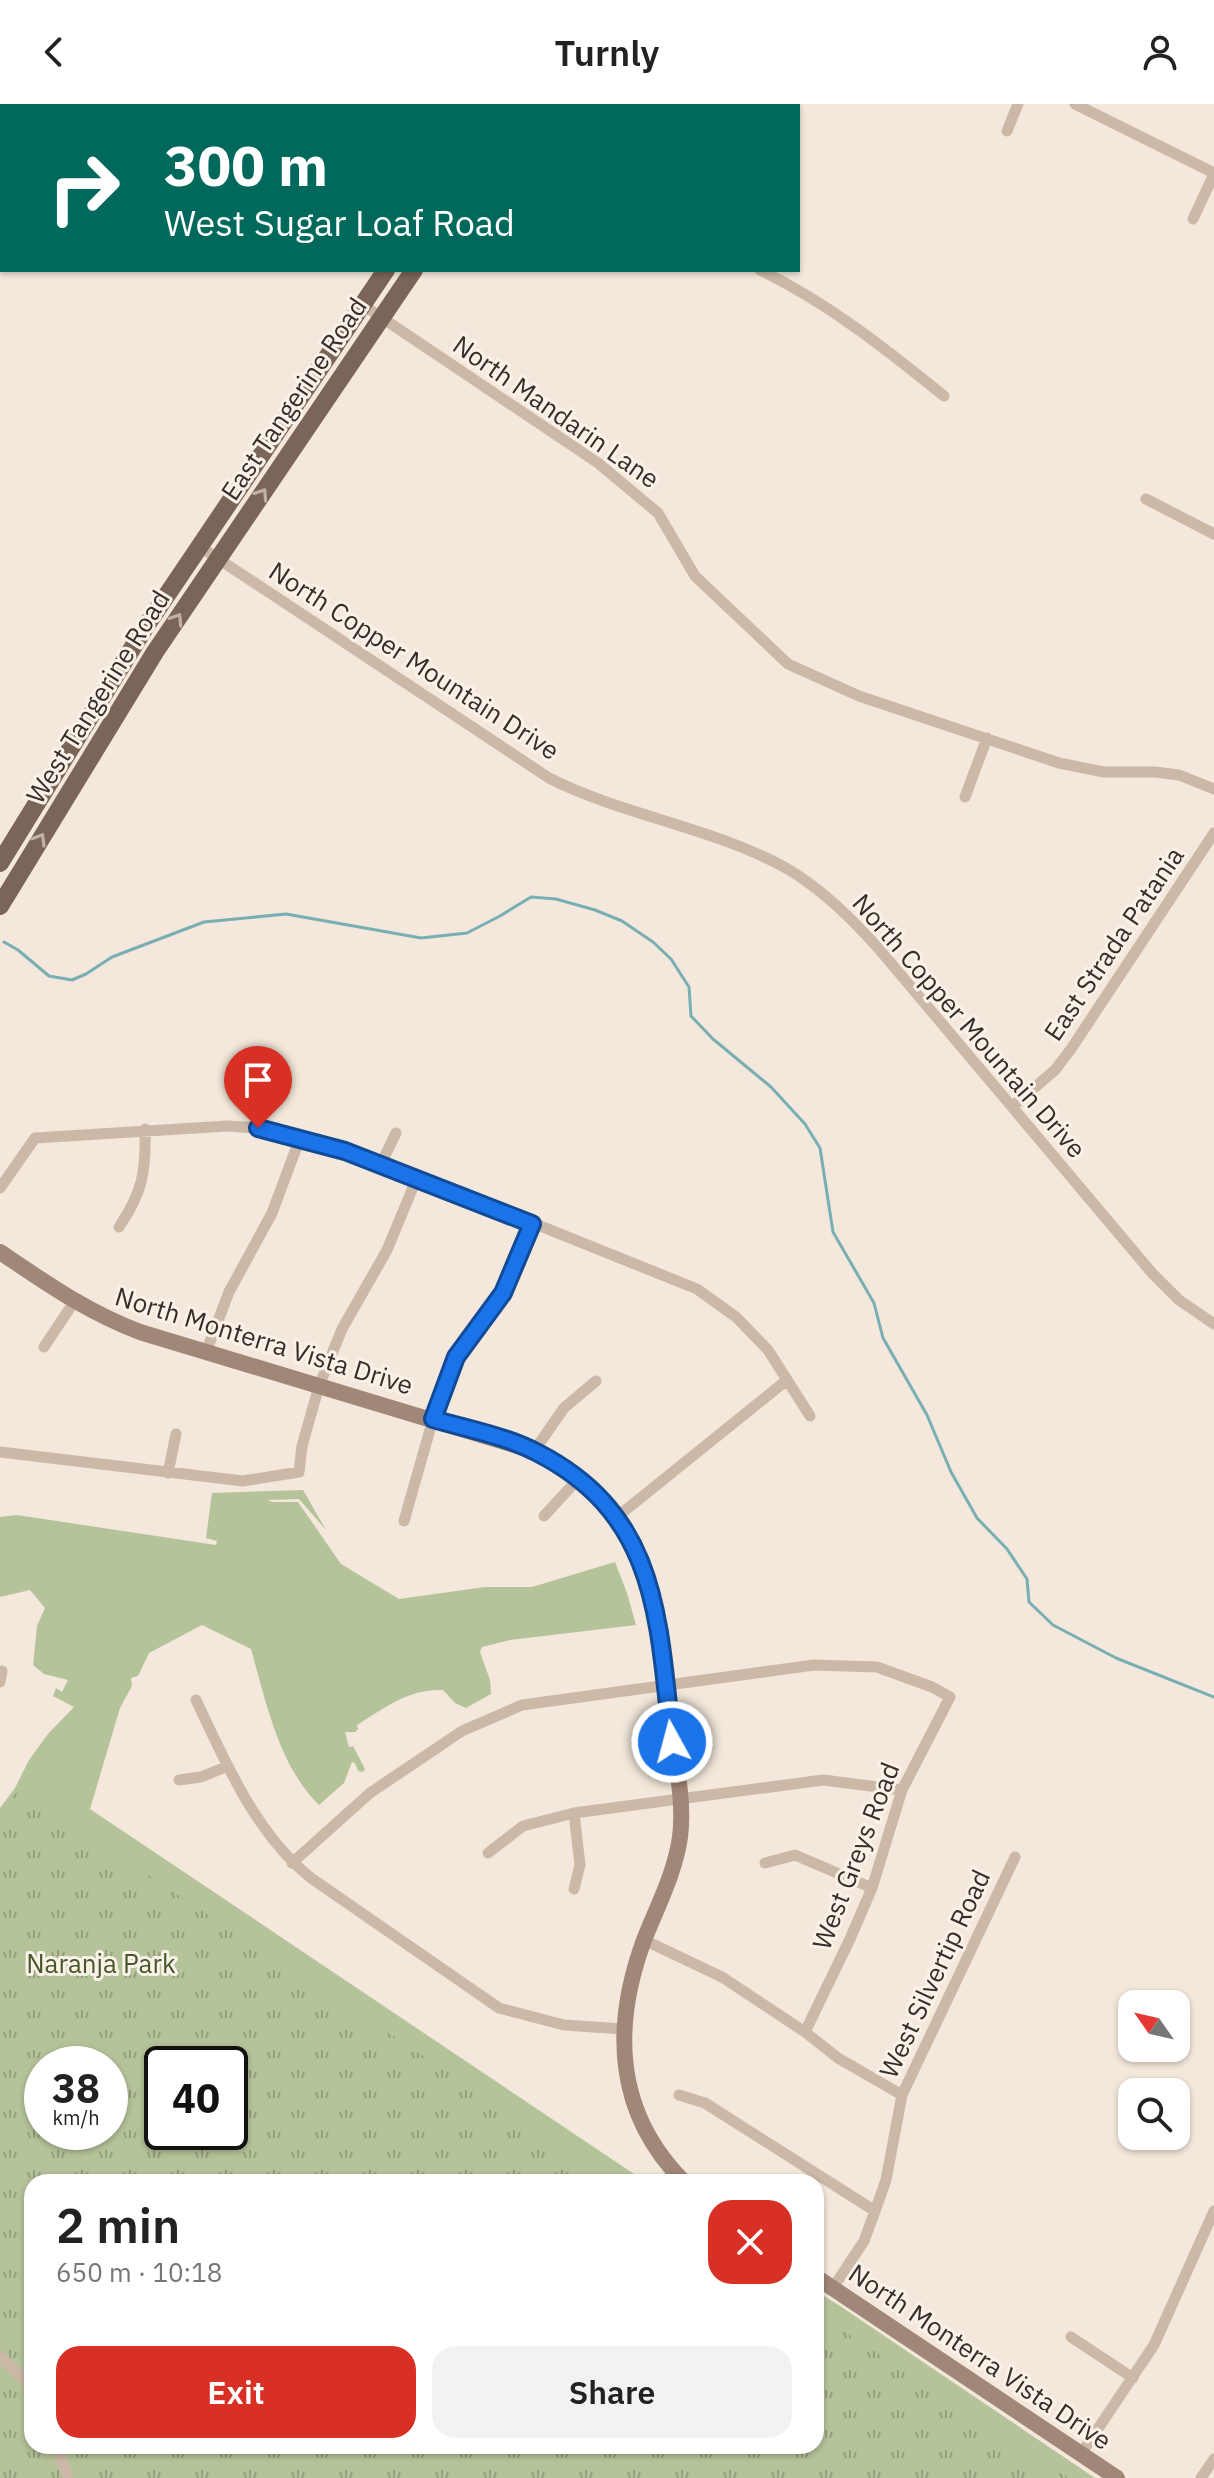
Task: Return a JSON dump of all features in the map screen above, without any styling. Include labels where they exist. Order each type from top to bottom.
[{"type":"main road","name":"East Tangerine Road","points":[[199,546],[385,272]]},
{"type":"main road","name":"East Tangerine Road","points":[[218,558],[413,272]]},
{"type":"main road","name":"West Tangerine Road","points":[[0,863],[114,676],[199,546]]},
{"type":"main road","name":"West Tangerine Road","points":[[0,906],[115,715],[218,558]]},
{"type":"street","points":[[1007,131],[1018,104]]},
{"type":"street","points":[[1075,104],[1214,173],[1193,219]]},
{"type":"street","points":[[764,272],[846,320],[944,396]]},
{"type":"street","name":"North Mandarin Lane","points":[[363,305],[624,483],[658,513],[695,576],[788,664],[859,696],[1086,770],[1170,773],[1214,789]]},
{"type":"street","points":[[1146,499],[1214,534]]},
{"type":"street","name":"North Copper Mountain Drive","points":[[199,546],[549,778],[592,797],[749,851],[815,887],[861,929],[1152,1273],[1179,1300],[1214,1324]]},
{"type":"street","points":[[965,797],[987,738]]},
{"type":"street","name":"East Strada Patania","points":[[1012,1107],[1055,1070],[1071,1049],[1214,833]]},
{"type":"street","points":[[0,1188],[35,1138],[227,1126],[258,1128],[300,1138],[493,1207],[697,1289],[736,1317],[768,1350],[810,1416]]},
{"type":"street","points":[[119,1227],[140,1189],[146,1165],[145,1129]]},
{"type":"street","points":[[380,1166],[396,1133]]},
{"type":"street","points":[[206,1352],[229,1292],[272,1213],[300,1138]]},
{"type":"street","points":[[0,1452],[243,1481],[299,1472],[302,1446],[319,1386],[342,1329],[387,1250],[416,1180]]},
{"type":"street","points":[[404,1521],[433,1419],[456,1357],[503,1293],[532,1224]]},
{"type":"street","name":"North Monterra Vista Drive","points":[[0,1252],[74,1302],[140,1332],[534,1451],[578,1479],[617,1517],[649,1583],[656,1615],[680,1798],[681,1834],[677,1854],[632,1974],[623,2029],[624,2054],[636,2107],[657,2150],[677,2174]]},
{"type":"street","points":[[44,1347],[74,1302]]},
{"type":"street","points":[[617,1517],[787,1380]]},
{"type":"street","points":[[534,1451],[564,1408],[596,1381]]},
{"type":"street","points":[[168,1473],[176,1434]]},
{"type":"street","points":[[544,1516],[578,1479]]},
{"type":"street","name":"West Greys Road","points":[[665,1686],[814,1665],[877,1667],[932,1687],[950,1697],[902,1790],[872,1888],[805,2032]]},
{"type":"street","points":[[292,1863],[370,1793],[462,1731],[522,1705],[665,1686]]},
{"type":"street","points":[[196,1700],[228,1766],[266,1833],[292,1863],[499,2008],[564,2025],[623,2029]]},
{"type":"street","points":[[179,1780],[201,1777],[228,1766]]},
{"type":"street","points":[[488,1853],[523,1826],[574,1813],[823,1780],[902,1790]]},
{"type":"street","points":[[574,1813],[580,1865],[574,1889]]},
{"type":"street","points":[[765,1863],[795,1855],[872,1888]]},
{"type":"street","name":"West Silvertip Road","points":[[833,2288],[864,2241],[875,2211],[886,2180],[902,2095],[1015,1857]]},
{"type":"street","points":[[644,1940],[722,1977],[805,2032],[838,2058],[902,2095]]},
{"type":"street","points":[[679,2095],[705,2103],[817,2174]]},
{"type":"street","points":[[824,2179],[875,2211]]},
{"type":"street","points":[[1081,2454],[1154,2345],[1214,2211]]},
{"type":"street","name":"North Monterra Vista Drive","points":[[824,2282],[1117,2478]]},
{"type":"street","points":[[1071,2337],[1133,2378]]},
{"type":"street","points":[[0,2356],[24,2379]]},
{"type":"street","points":[[60,2454],[68,2478]]},
{"type":"street","points":[[1201,2478],[1214,2459]]},
{"type":"green space","points":[[303,1490],[326,1530],[299,1499],[268,1500],[298,1502],[341,1564],[399,1599],[485,1587],[532,1587],[615,1562],[636,1625],[510,1640],[482,1647],[480,1652],[490,1680],[491,1694],[466,1708],[455,1703],[443,1690],[430,1690],[398,1700],[357,1725],[355,1732],[345,1732],[349,1747],[353,1746],[365,1769],[358,1771],[352,1762],[344,1783],[319,1805],[305,1789],[284,1752],[251,1649],[202,1625],[149,1653],[138,1676],[131,1678],[132,1686],[120,1708],[90,1809],[634,2174],[572,2174],[0,1938],[0,1808],[48,1734],[74,1707],[53,1696],[56,1688],[62,1692],[68,1680],[44,1674],[33,1665],[37,1626],[45,1608],[30,1590],[0,1597],[0,1517],[17,1515],[216,1545],[217,1541],[206,1538],[212,1493]]},
{"type":"green space","name":"Naranja Park","points":[[18,1790],[604,2174],[24,2174],[24,2454],[824,2454],[824,2318],[1068,2478],[0,2478],[0,1816]]},
{"type":"green space","points":[[824,2296],[1095,2478],[909,2478],[824,2355]]},
{"type":"waterway","points":[[4,942],[49,976],[72,980],[112,957],[204,922],[286,914],[421,938],[467,933],[531,897],[556,899],[622,921],[653,942],[671,959],[689,987],[691,1016],[713,1039],[771,1087],[805,1124],[820,1148],[833,1232],[874,1303],[883,1338],[927,1415],[951,1472],[977,1518],[1007,1549],[1027,1579],[1029,1602],[1053,1625],[1116,1658],[1214,1697]]},
{"type":"route","points":[[258,1128],[345,1151],[532,1224],[503,1293],[456,1357],[433,1419],[534,1451],[578,1479],[617,1517],[649,1583],[672,1742]]}]
